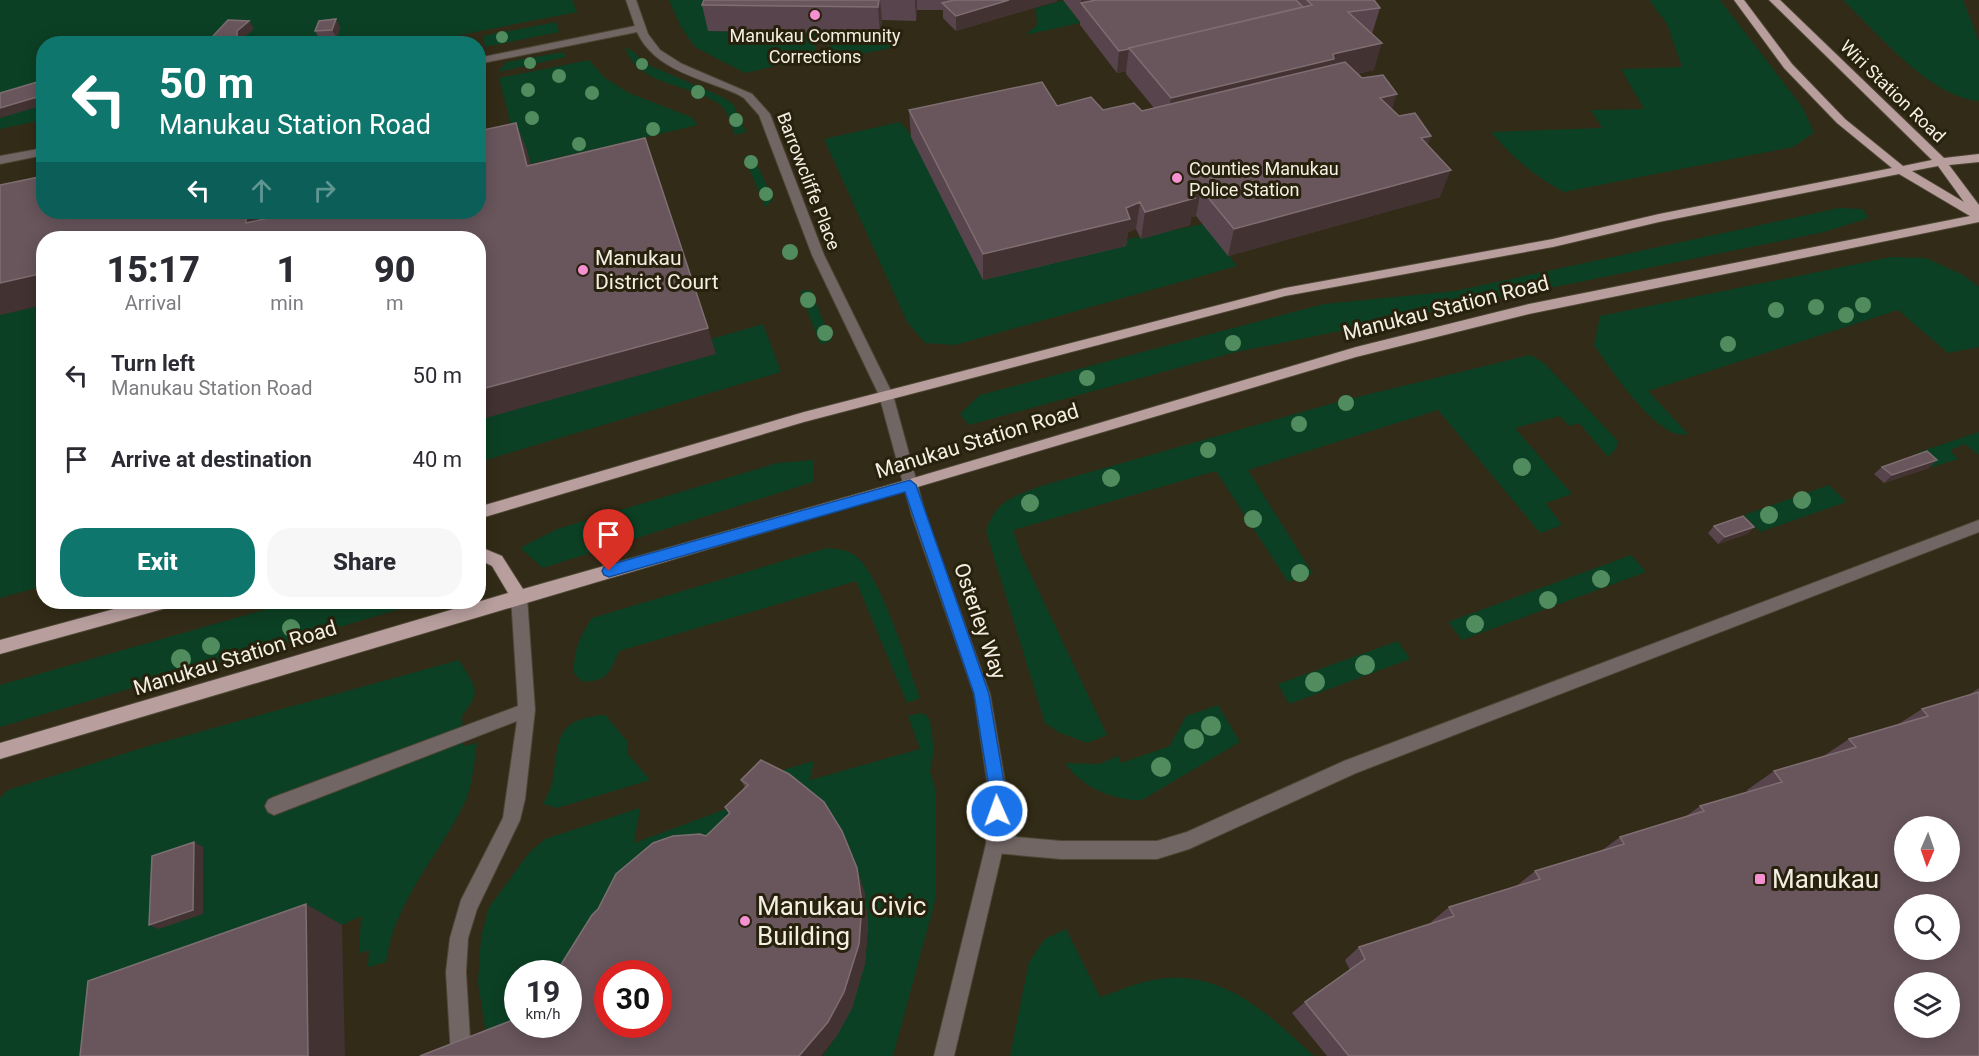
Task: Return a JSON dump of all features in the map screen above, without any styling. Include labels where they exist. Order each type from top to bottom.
[{"type":"main road","points":[[1739,0],[1788,66],[1841,121],[1901,170],[1979,216]]},
{"type":"main road","name":"Wiri Station Road","points":[[1774,0],[1941,162],[1979,216]]},
{"type":"main road","name":"Manukau Station Road","points":[[486,511],[886,395],[1285,292],[1553,243],[1659,218],[1941,162],[1979,158]]},
{"type":"main road","name":"Manukau Station Road","points":[[486,607],[910,485],[1356,352],[1529,309],[1979,216]]},
{"type":"main road","points":[[486,556],[497,561],[519,597]]},
{"type":"main road","points":[[0,647],[138,609]]},
{"type":"main road","name":"Manukau Station Road","points":[[0,751],[479,609]]},
{"type":"street","name":"Barrowcliffe Place","points":[[631,0],[647,42],[656,52],[668,61],[741,92],[764,114],[818,255],[886,395],[910,485]]},
{"type":"street","points":[[486,59],[642,28]]},
{"type":"street","points":[[0,160],[36,153]]},
{"type":"street","name":"Osterley Way","points":[[910,485],[982,694],[998,794],[995,844],[944,1056]]},
{"type":"street","points":[[995,844],[1060,850],[1157,850],[1190,840],[1350,766],[1979,526]]},
{"type":"street","points":[[461,1056],[456,972],[459,938],[468,907],[511,820],[527,710],[519,597]]},
{"type":"street","points":[[274,806],[527,710]]},
{"type":"green space","points":[[0,0],[572,0],[577,12],[455,36],[36,36],[36,121],[0,129]]},
{"type":"green space","points":[[669,0],[718,0],[708,31],[818,33],[815,52],[806,59],[745,73],[695,47],[681,27]]},
{"type":"green space","points":[[1064,0],[1080,23],[1025,35],[1037,25],[1036,8]]},
{"type":"green space","points":[[1649,0],[1720,0],[1803,108],[1814,133],[1793,147],[1564,192],[1524,166],[1491,132],[1602,128],[1591,110],[1644,109],[1621,69],[1682,67],[1667,24]]},
{"type":"green space","points":[[1843,0],[1963,0],[1979,41],[1979,101],[1960,97],[1923,76]]},
{"type":"green space","points":[[556,22],[559,32],[486,47],[486,36],[483,36]]},
{"type":"green space","points":[[829,39],[896,40],[901,46],[834,59],[829,49]]},
{"type":"green space","points":[[625,47],[635,53],[644,63],[720,96],[733,104],[746,132],[735,135],[727,113],[718,103],[665,82],[641,69],[631,60]]},
{"type":"green space","points":[[563,52],[566,57],[498,72],[507,62]]},
{"type":"green space","points":[[589,60],[605,78],[629,93],[691,117],[698,125],[530,164],[518,152],[499,78]]},
{"type":"green space","points":[[900,122],[909,132],[981,274],[1123,240],[1204,224],[1237,266],[955,345],[925,343],[907,322],[824,139]]},
{"type":"green space","points":[[744,156],[754,157],[773,200],[765,207]]},
{"type":"green space","points":[[1839,208],[1863,209],[1869,218],[1824,232],[1232,353],[969,425],[960,414],[980,395],[1324,304],[1455,291]]},
{"type":"green space","points":[[1891,257],[1926,258],[1963,275],[1979,287],[1979,347],[1948,353],[1898,310],[1648,391],[1688,434],[1676,434],[1649,416],[1594,345],[1600,316]]},
{"type":"green space","points":[[811,290],[831,341],[820,344],[800,291]]},
{"type":"green space","points":[[36,307],[36,588],[0,598],[0,315]]},
{"type":"green space","points":[[763,324],[781,372],[486,460],[486,418],[711,339]]},
{"type":"green space","points":[[1530,355],[1544,363],[1618,441],[1616,449],[1608,457],[1579,423],[1569,426],[1560,416],[1515,428],[1572,494],[1546,503],[1562,525],[1540,533],[1438,410],[1248,470],[1313,574],[1288,582],[1216,471],[1013,530],[1021,554],[1107,735],[1087,743],[1058,732],[1045,723],[986,531],[1000,506],[1022,493],[1041,486],[1341,401]]},
{"type":"green space","points":[[1979,432],[1979,455],[1965,444],[1950,450],[1958,459],[1933,467],[1917,453]]},
{"type":"green space","points":[[814,460],[813,482],[543,568],[520,548],[557,529],[777,463]]},
{"type":"green space","points":[[1829,485],[1846,502],[1760,532],[1744,515]]},
{"type":"green space","points":[[827,548],[843,550],[857,557],[876,584],[920,698],[907,703],[856,581],[619,651],[610,671],[596,680],[581,681],[574,673],[578,644],[592,618]]},
{"type":"green space","points":[[1631,555],[1646,572],[1462,640],[1448,622]]},
{"type":"green space","points":[[267,609],[400,609],[0,727],[0,685]]},
{"type":"green space","points":[[1398,641],[1410,659],[1289,704],[1278,684]]},
{"type":"green space","points":[[459,660],[474,688],[473,700],[462,716],[463,746],[477,743],[470,788],[454,822],[398,918],[386,962],[368,967],[369,950],[359,954],[361,916],[342,925],[131,1056],[0,1056],[0,798],[8,790],[152,745]]},
{"type":"green space","points":[[1218,705],[1240,742],[1142,800],[1120,798],[1099,791],[1080,779],[1065,763],[1099,764],[1118,756],[1121,763],[1170,746],[1186,716]]},
{"type":"green space","points":[[921,713],[926,715],[930,721],[934,750],[930,771],[936,792],[936,897],[893,1056],[823,1056],[848,1013],[863,968],[867,944],[867,920],[858,872],[608,960],[594,960],[594,965],[582,969],[582,960],[504,960],[504,1038],[489,1053],[478,983],[481,937],[489,907],[529,853],[545,839],[640,808],[634,843],[745,802],[758,777],[814,761],[810,780],[920,749],[908,716]]},
{"type":"green space","points":[[605,715],[628,742],[627,753],[650,780],[557,808],[543,804],[552,785],[559,742],[563,733],[577,721]]},
{"type":"green space","points":[[1066,929],[1100,997],[1153,980],[1178,978],[1200,980],[1242,997],[1261,1010],[1314,1056],[1010,1056],[1029,962],[1045,939]]},
{"type":"building","points":[[704,0],[879,0],[878,7],[702,5]]},
{"type":"building","points":[[954,0],[1009,0],[956,16],[942,3]]},
{"type":"building","points":[[1096,0],[1296,0],[1303,7],[1119,51],[1081,3]]},
{"type":"building","points":[[1307,0],[1374,0],[1380,8],[1348,12],[1382,43],[1333,54],[1334,59],[1171,98],[1129,48],[1312,5]]},
{"type":"building","points":[[336,19],[332,30],[315,31],[319,21]]},
{"type":"building","points":[[228,20],[249,21],[237,31],[237,36],[213,36]]},
{"type":"building","name":"Counties Manukau Police Station","points":[[1345,62],[1362,78],[1383,75],[1397,94],[1380,98],[1399,116],[1415,113],[1431,136],[1421,138],[1451,170],[1234,229],[1201,189],[1190,192],[1195,198],[1145,212],[1140,202],[1126,208],[1130,219],[983,254],[909,110],[1042,82],[1057,106],[1091,97],[1103,110],[1134,103],[1142,111]]},
{"type":"building","points":[[36,82],[36,97],[0,108],[0,93]]},
{"type":"building","name":"Manukau District Court","points":[[516,123],[527,166],[645,138],[708,328],[486,388],[486,231],[36,231],[36,275],[0,283],[0,185],[36,178],[36,219],[246,219],[246,223],[264,219],[486,219],[486,129]]},
{"type":"building","points":[[1927,451],[1937,460],[1892,475],[1882,467]]},
{"type":"building","points":[[1743,516],[1754,527],[1725,537],[1714,526]]},
{"type":"building","name":"Manukau","points":[[1979,692],[1979,1056],[1349,1056],[1305,1002],[1365,959],[1359,947],[1454,916],[1449,907],[1540,879],[1535,871],[1624,844],[1620,837],[1704,811],[1700,806],[1782,782],[1774,771],[1856,747],[1849,739],[1928,716],[1922,709]]},
{"type":"building","name":"Manukau Civic Building","points":[[761,760],[789,774],[824,802],[842,831],[857,868],[862,904],[859,944],[844,992],[828,1022],[799,1056],[420,1056],[504,1023],[504,1038],[582,1038],[582,960],[564,960],[598,909],[616,874],[653,843],[673,836],[700,834],[706,836],[730,813],[725,807],[748,785],[741,780]]},
{"type":"building","points":[[194,842],[193,910],[149,925],[152,856]]},
{"type":"building","points":[[306,904],[308,1056],[80,1056],[88,981]]},
{"type":"place","name":"Manukau Community Corrections","points":[[815,15]]},
{"type":"place","name":"Counties Manukau Police Station","points":[[1177,178]]},
{"type":"place","name":"Manukau District Court","points":[[583,270]]},
{"type":"place","name":"Manukau","points":[[1760,879]]},
{"type":"place","name":"Manukau Civic Building","points":[[745,921]]},
{"type":"route","points":[[609,571],[910,485],[982,694],[998,794],[997,811]]}]
